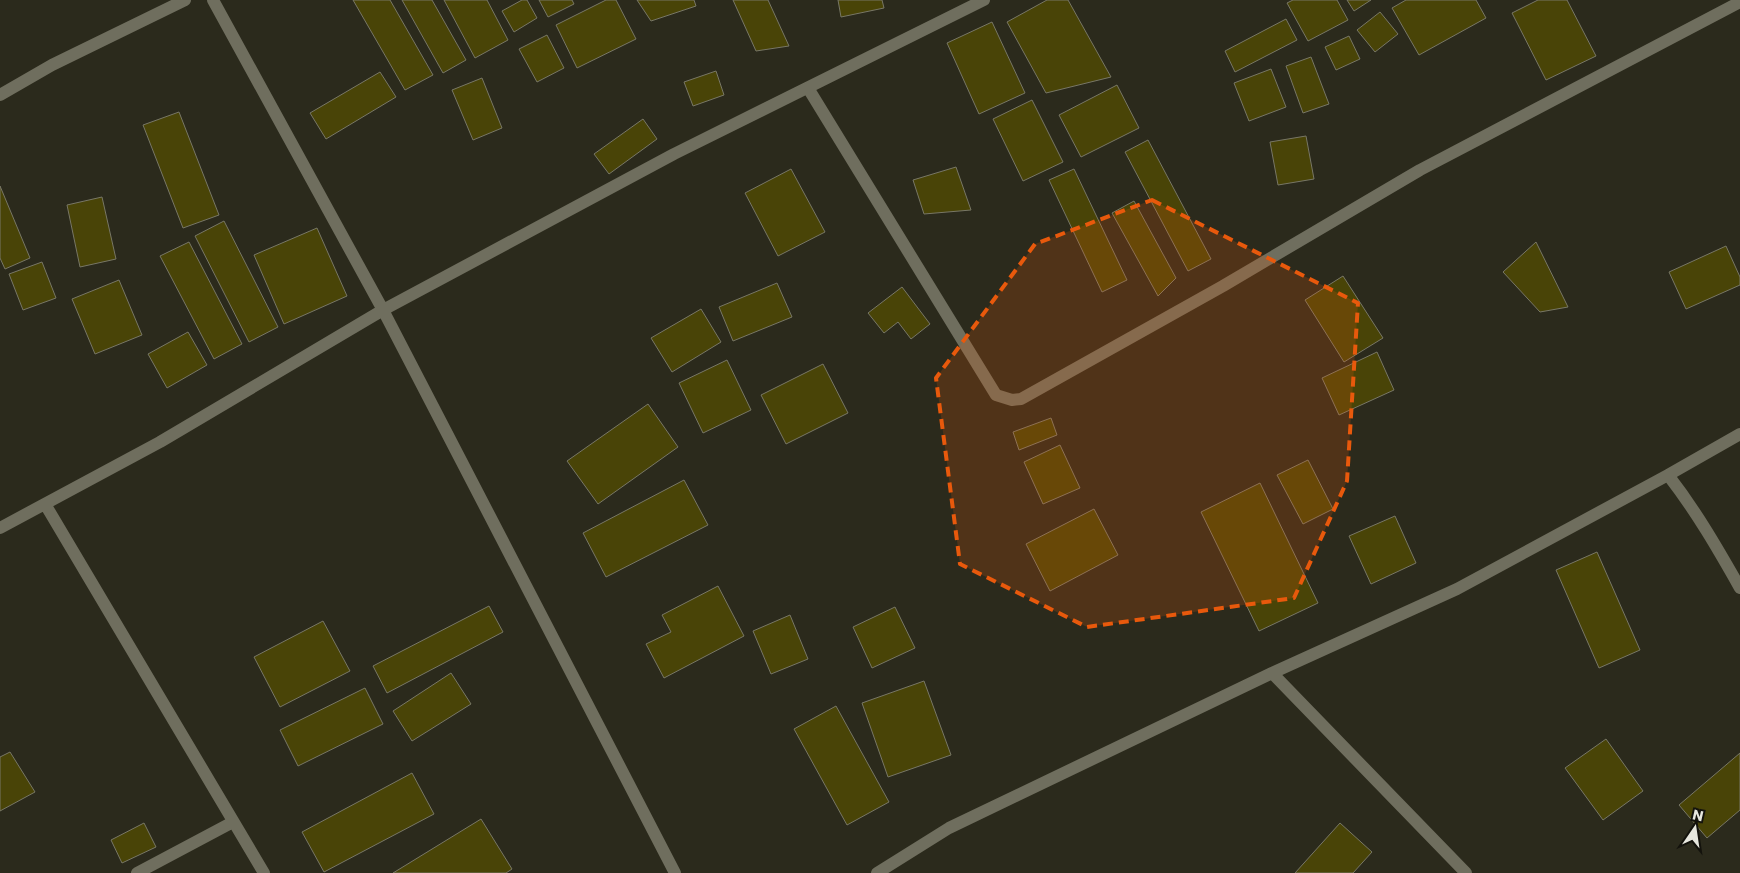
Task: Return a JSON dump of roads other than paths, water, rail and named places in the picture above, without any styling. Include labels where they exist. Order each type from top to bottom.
[{"type":"street","points":[[0,95],[52,65],[186,0]]},
{"type":"street","points":[[213,0],[383,310],[675,873]]},
{"type":"street","points":[[0,528],[160,442],[383,310],[674,154],[984,0]]},
{"type":"street","points":[[808,88],[996,395],[1012,400],[1021,399],[1206,296],[1420,170],[1740,2]]},
{"type":"street","points":[[877,873],[949,828],[1272,673],[1457,589],[1740,434]]},
{"type":"street","points":[[1668,475],[1692,506],[1712,537],[1740,588]]},
{"type":"street","points":[[45,504],[264,873]]},
{"type":"street","points":[[1272,673],[1466,873]]},
{"type":"street","points":[[137,873],[233,822]]}]
